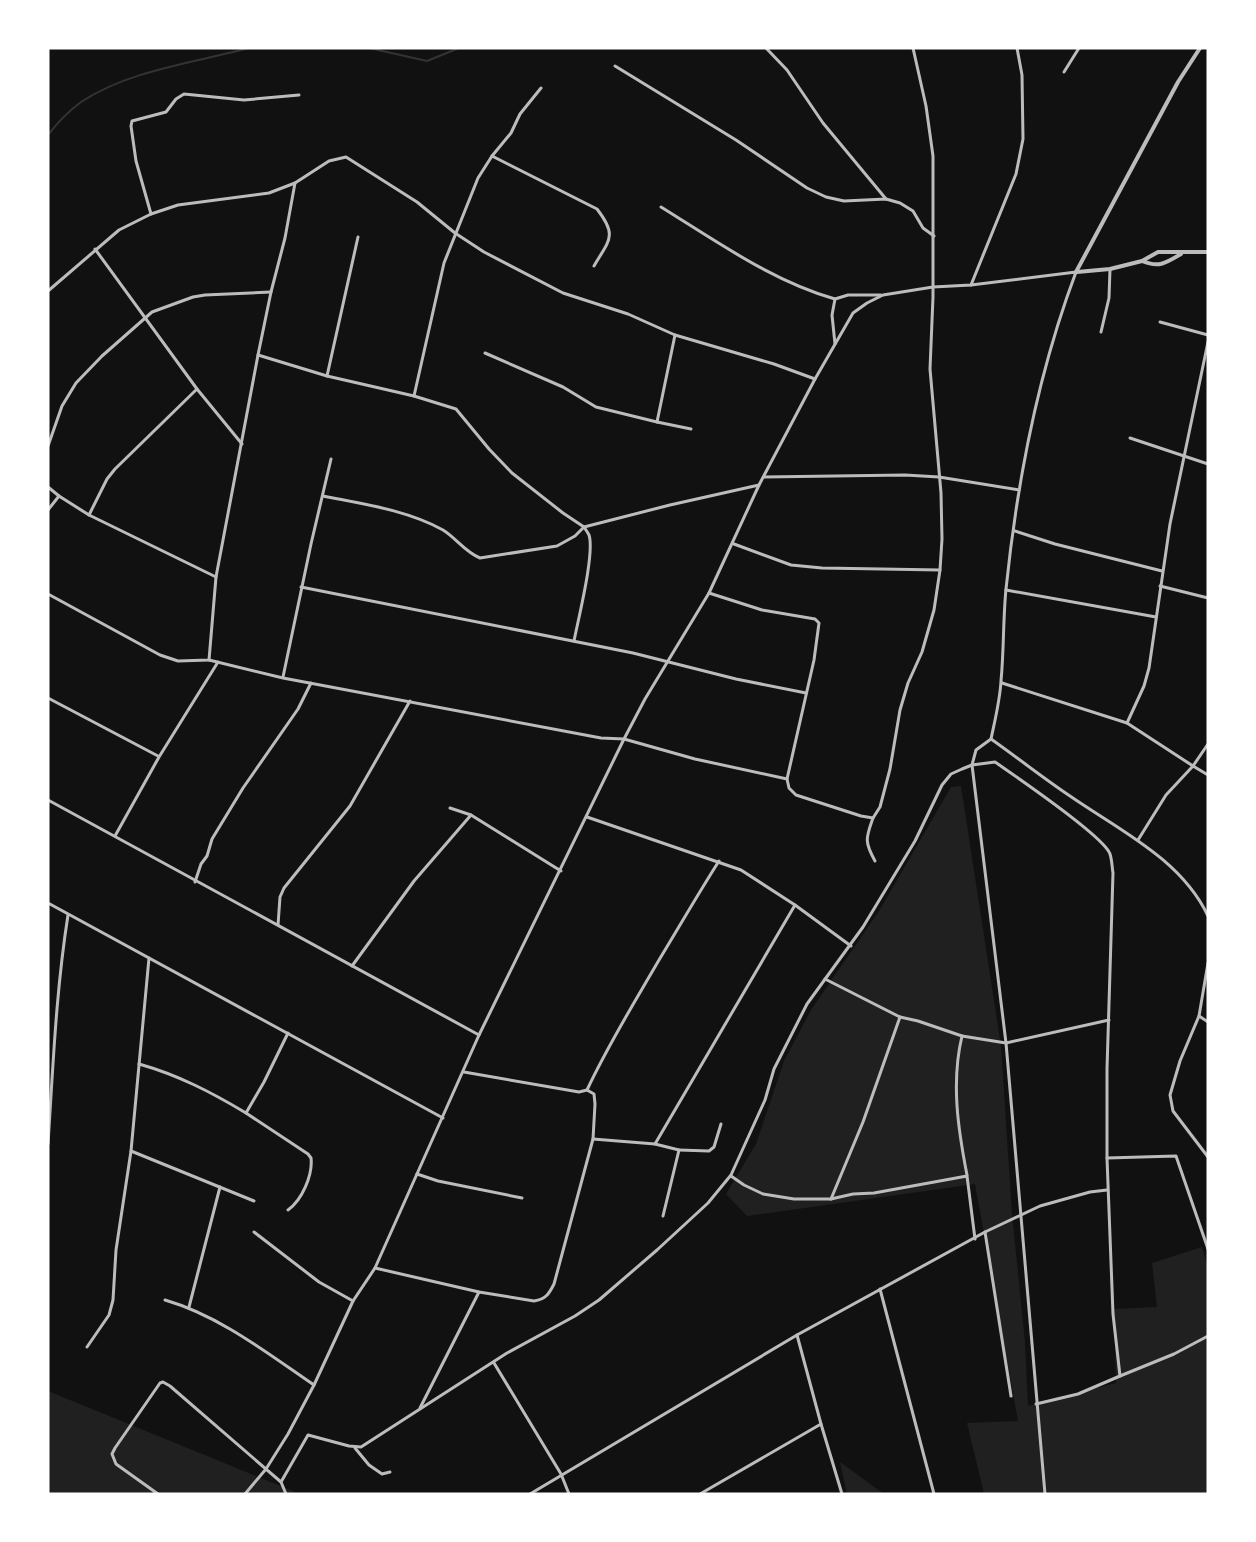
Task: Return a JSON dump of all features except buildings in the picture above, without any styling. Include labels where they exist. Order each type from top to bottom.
[{"type":"street","points":[[766,48],[787,70],[823,123],[886,199]]},
{"type":"street","points":[[875,861],[866,838],[873,818],[880,807],[890,769],[900,710],[908,683],[922,652],[934,610],[940,570],[942,510],[930,369],[934,236],[933,156],[926,106],[913,48]]},
{"type":"street","points":[[971,285],[1016,174],[1023,140],[1022,75],[1017,48]]},
{"type":"street","points":[[1065,72],[1079,48]]},
{"type":"street","points":[[1045,1494],[1006,1043],[972,765],[976,750],[991,740],[1001,682],[1006,590],[1019,490],[1050,354],[1063,308],[1076,272],[1178,82],[1200,48]]},
{"type":"street","points":[[615,66],[736,140],[807,188],[826,197],[844,201],[886,199],[900,203],[913,211],[923,228],[934,236]]},
{"type":"street","points":[[414,396],[444,263],[455,233],[478,178],[511,133],[520,114],[542,88]]},
{"type":"street","points":[[151,214],[136,161],[132,121],[166,112],[176,99],[184,94],[244,100],[299,95]]},
{"type":"street","points":[[492,156],[597,209],[607,222],[610,232],[608,241],[594,266]]},
{"type":"street","points":[[48,291],[119,230],[151,214],[178,205],[269,193],[295,183],[329,161],[346,157],[417,202],[455,233],[503,263],[563,293],[628,314],[675,335],[774,364],[815,379]]},
{"type":"street","points":[[208,660],[216,577],[258,355],[295,183]]},
{"type":"street","points":[[661,207],[753,263],[795,284],[835,299],[854,294],[883,295],[933,287],[971,285],[1110,269],[1142,261],[1158,252],[1208,252]]},
{"type":"street","points":[[327,376],[358,237]]},
{"type":"street","points":[[95,249],[197,389],[242,444]]},
{"type":"street","points":[[1142,261],[1152,265],[1162,264],[1182,253]]},
{"type":"street","points":[[1101,332],[1109,298],[1110,269]]},
{"type":"street","points":[[48,446],[62,406],[76,382],[102,356],[159,308],[205,295],[271,292]]},
{"type":"street","points":[[245,1494],[266,1468],[288,1434],[314,1385],[353,1301],[375,1268],[479,1035],[624,740],[645,699],[709,593],[734,544],[759,485],[815,379],[853,313],[883,295]]},
{"type":"street","points":[[835,299],[832,315],[835,345]]},
{"type":"street","points":[[1160,322],[1208,335]]},
{"type":"street","points":[[657,422],[675,335]]},
{"type":"street","points":[[1127,723],[1144,686],[1149,668],[1162,571],[1183,457],[1208,342]]},
{"type":"street","points":[[485,353],[563,387],[596,407],[691,429]]},
{"type":"street","points":[[258,355],[327,376],[414,396],[456,409],[489,449],[513,473],[584,527],[589,534],[590,544],[583,595],[574,641]]},
{"type":"street","points":[[88,515],[107,479],[115,469],[197,389]]},
{"type":"street","points":[[1130,438],[1208,464]]},
{"type":"street","points":[[283,678],[301,587],[331,459]]},
{"type":"street","points":[[764,477],[872,474],[939,477],[1019,490]]},
{"type":"street","points":[[322,496],[423,520],[445,531],[473,555],[480,558],[557,546],[575,536],[584,527],[759,485]]},
{"type":"street","points":[[48,487],[88,515],[216,577]]},
{"type":"street","points":[[48,510],[59,496]]},
{"type":"street","points":[[1015,531],[1055,544],[1162,571]]},
{"type":"street","points":[[734,544],[791,565],[822,568],[940,570]]},
{"type":"street","points":[[1160,586],[1208,598]]},
{"type":"street","points":[[301,587],[669,660],[724,676],[806,693]]},
{"type":"street","points":[[1006,590],[1156,617]]},
{"type":"street","points":[[709,593],[762,610],[816,619],[819,623],[787,779],[789,788],[796,795],[873,818]]},
{"type":"street","points":[[48,594],[160,655],[178,661],[208,660],[283,678],[601,738],[624,740],[685,757],[787,779]]},
{"type":"street","points":[[115,836],[159,757],[218,662]]},
{"type":"street","points":[[1001,682],[1127,723],[1208,775]]},
{"type":"street","points":[[195,882],[212,840],[243,788],[298,710],[311,683]]},
{"type":"street","points":[[48,698],[159,757]]},
{"type":"street","points":[[278,925],[280,897],[284,888],[350,806],[410,701]]},
{"type":"street","points":[[991,740],[1071,797],[1138,840],[1186,883],[1202,902],[1208,916]]},
{"type":"street","points":[[1138,840],[1166,795],[1193,766],[1208,744]]},
{"type":"street","points":[[355,1448],[369,1442],[507,1353],[575,1316],[599,1300],[708,1203],[731,1175],[765,1100],[774,1069],[807,1004],[851,946],[915,841],[942,785],[951,774],[972,765],[995,762],[1037,791],[1102,842],[1110,853],[1113,892],[1110,928],[1107,1190],[1113,1314],[1120,1376]]},
{"type":"street","points":[[48,800],[479,1035]]},
{"type":"street","points":[[450,808],[471,815],[561,871]]},
{"type":"street","points":[[352,966],[414,881],[471,815]]},
{"type":"street","points":[[587,817],[741,870],[795,905],[851,946]]},
{"type":"street","points":[[587,1090],[620,1026],[690,905],[719,861]]},
{"type":"street","points":[[48,903],[443,1118]]},
{"type":"street","points":[[655,1144],[795,905]]},
{"type":"street","points":[[48,1144],[60,961],[68,915]]},
{"type":"street","points":[[87,1347],[109,1316],[113,1300],[116,1250],[131,1151],[149,958]]},
{"type":"street","points":[[1208,963],[1199,1016],[1180,1061],[1170,1095],[1173,1111],[1208,1157]]},
{"type":"street","points":[[825,979],[900,1017],[962,1036],[1006,1043],[1109,1020]]},
{"type":"street","points":[[1199,1016],[1208,1022]]},
{"type":"street","points":[[831,1199],[863,1122],[900,1017]]},
{"type":"street","points":[[246,1113],[288,1033]]},
{"type":"street","points":[[962,1036],[956,1084],[958,1123],[975,1239]]},
{"type":"street","points":[[139,1064],[169,1073],[210,1091],[308,1154],[311,1162],[303,1193],[297,1204],[288,1210]]},
{"type":"street","points":[[375,1268],[479,1292],[534,1301],[542,1300],[549,1294],[554,1284],[593,1139],[594,1094],[587,1090],[579,1092],[464,1072]]},
{"type":"street","points":[[593,1139],[655,1144],[679,1150],[709,1151],[714,1147],[721,1124]]},
{"type":"street","points":[[663,1216],[679,1150]]},
{"type":"street","points":[[131,1151],[254,1201]]},
{"type":"street","points":[[1107,1158],[1176,1156],[1208,1249]]},
{"type":"street","points":[[417,1174],[438,1181],[522,1198]]},
{"type":"street","points":[[731,1175],[744,1185],[763,1194],[794,1199],[831,1199],[967,1176]]},
{"type":"street","points":[[189,1308],[220,1187]]},
{"type":"street","points":[[530,1494],[797,1335],[985,1232],[1040,1206],[1090,1192],[1107,1190]]},
{"type":"street","points":[[254,1232],[319,1282],[353,1301]]},
{"type":"street","points":[[985,1232],[1011,1396]]},
{"type":"street","points":[[880,1289],[934,1494]]},
{"type":"street","points":[[419,1409],[479,1292]]},
{"type":"street","points":[[165,1300],[189,1308],[235,1332],[314,1385]]},
{"type":"street","points":[[797,1335],[820,1424],[842,1494]]},
{"type":"street","points":[[1036,1404],[1078,1394],[1174,1354],[1208,1336]]},
{"type":"street","points":[[494,1363],[561,1474],[569,1494]]},
{"type":"street","points":[[158,1494],[116,1464],[113,1459],[115,1448],[160,1383],[164,1382],[266,1468],[281,1482],[284,1493]]},
{"type":"street","points":[[700,1494],[820,1424]]},
{"type":"street","points":[[281,1482],[308,1435],[355,1448],[369,1466],[382,1474],[390,1472]]},
{"type":"shaded area","points":[[961,786],[1001,1046],[1028,1406],[1116,1383],[1114,1309],[1157,1307],[1152,1263],[1202,1247],[1208,1268],[1208,1494],[984,1494],[967,1423],[1018,1421],[975,1184],[747,1216],[726,1194],[756,1144],[784,1061],[811,1010],[879,911],[951,787]]},
{"type":"shaded area","points":[[48,1391],[300,1494],[48,1494]]},
{"type":"shaded area","points":[[840,1462],[884,1494],[847,1494]]},
{"type":"waterway","points":[[48,135],[63,117],[81,102],[120,82],[162,69],[249,48]]},
{"type":"waterway","points":[[369,48],[427,61],[459,48]]}]
